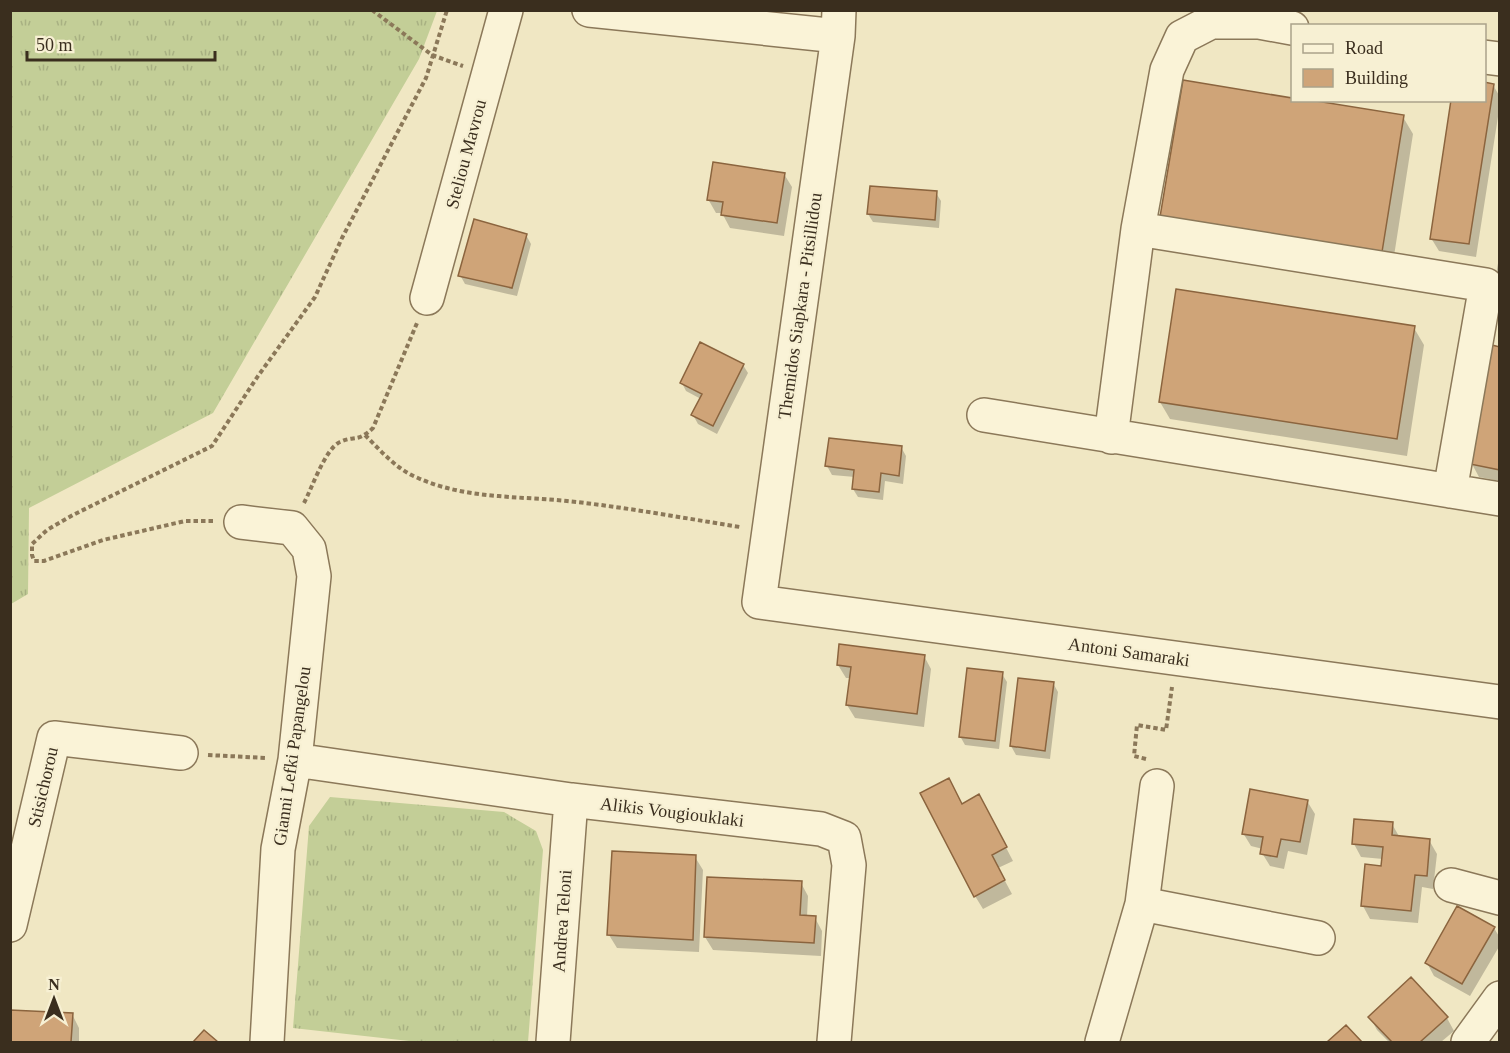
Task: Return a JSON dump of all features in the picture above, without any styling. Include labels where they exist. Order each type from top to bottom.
[{"type":"street","name":"Steliou Mavrou","points":[[427,298],[506,10]]},
{"type":"street","points":[[589,10],[838,23]]},
{"type":"street","points":[[1111,437],[1138,229],[1167,69],[1182,37],[1212,22],[1259,22],[1291,28]]},
{"type":"street","name":"Themidos Siapkara - Pitsillidou","points":[[759,602],[838,23]]},
{"type":"street","points":[[1138,229],[1486,285],[1450,491]]},
{"type":"street","points":[[984,415],[1500,499]]},
{"type":"street","points":[[241,522],[292,528]]},
{"type":"street","name":"Gianni Lefki Papangelou","points":[[267,1042],[278,849],[295,760],[314,576],[309,549],[292,528]]},
{"type":"street","name":"Antoni Samaraki","points":[[759,602],[1500,702]]},
{"type":"street","name":"Stisichorou","points":[[10,925],[54,738],[181,753]]},
{"type":"street","name":"Alikis Vougiouklaki","points":[[295,760],[571,800],[821,829],[844,838],[849,865],[834,1042]]},
{"type":"street","points":[[1102,1042],[1142,904],[1157,786]]},
{"type":"street","name":"Andrea Teloni","points":[[553,1042],[571,800]]},
{"type":"street","points":[[1451,885],[1500,898]]},
{"type":"street","points":[[1142,904],[1318,938]]},
{"type":"street","points":[[1468,1042],[1500,998]]},
{"type":"path","points":[[372,10],[432,55],[488,74]]},
{"type":"path","points":[[241,522],[185,521],[103,540],[44,561],[34,561],[32,555],[32,544],[47,530],[212,446],[258,376],[315,297],[342,238],[426,78],[447,10]]},
{"type":"path","points":[[292,528],[332,448],[341,441],[359,439],[374,428],[427,298]]},
{"type":"path","points":[[365,435],[392,464],[418,478],[449,489],[491,495],[570,501],[769,531]]},
{"type":"path","points":[[1157,786],[1161,762],[1134,756],[1137,725],[1166,730],[1169,703]]},
{"type":"path","points":[[181,753],[295,760]]},
{"type":"green space","points":[[11,10],[437,11],[419,59],[213,413],[29,508],[28,594],[11,604]]},
{"type":"green space","points":[[330,797],[504,812],[536,831],[543,850],[528,1042],[418,1042],[293,1028],[309,826]]},
{"type":"building","points":[[1183,80],[1291,98],[1291,102],[1323,102],[1404,115],[1382,252],[1160,217]]},
{"type":"building","points":[[1486,82],[1494,84],[1469,244],[1430,239],[1451,102],[1486,102]]},
{"type":"building","points":[[713,162],[785,173],[777,223],[721,215],[723,202],[707,200]]},
{"type":"building","points":[[870,186],[937,191],[935,220],[867,214]]},
{"type":"building","points":[[474,219],[527,234],[512,288],[458,276]]},
{"type":"building","points":[[1176,289],[1415,326],[1397,439],[1159,402]]},
{"type":"building","points":[[700,342],[744,364],[713,426],[691,415],[702,394],[680,383]]},
{"type":"building","points":[[1492,345],[1500,347],[1500,470],[1470,464]]},
{"type":"building","points":[[829,438],[902,446],[899,476],[881,473],[879,492],[852,489],[854,470],[825,466]]},
{"type":"building","points":[[839,644],[925,655],[917,714],[846,705],[851,667],[837,665]]},
{"type":"building","points":[[967,668],[1003,672],[995,741],[959,737]]},
{"type":"building","points":[[1018,678],[1054,682],[1045,751],[1010,746]]},
{"type":"building","points":[[949,778],[962,804],[979,794],[1007,847],[992,855],[1005,880],[974,897],[920,793]]},
{"type":"building","points":[[1250,789],[1308,800],[1300,842],[1281,839],[1277,857],[1260,854],[1263,837],[1242,834]]},
{"type":"building","points":[[1354,819],[1393,822],[1392,835],[1430,839],[1427,876],[1415,875],[1411,911],[1361,906],[1365,864],[1381,866],[1383,847],[1352,844]]},
{"type":"building","points":[[612,851],[696,855],[693,940],[607,935]]},
{"type":"building","points":[[707,877],[802,881],[800,915],[816,916],[814,943],[704,937]]},
{"type":"building","points":[[1457,906],[1495,927],[1462,984],[1425,963]]},
{"type":"building","points":[[1411,977],[1448,1017],[1420,1042],[1392,1042],[1368,1017]]},
{"type":"building","points":[[10,1010],[73,1013],[71,1042],[10,1042]]},
{"type":"building","points":[[1346,1025],[1362,1042],[1327,1042]]},
{"type":"building","points":[[204,1030],[218,1042],[193,1042]]}]
